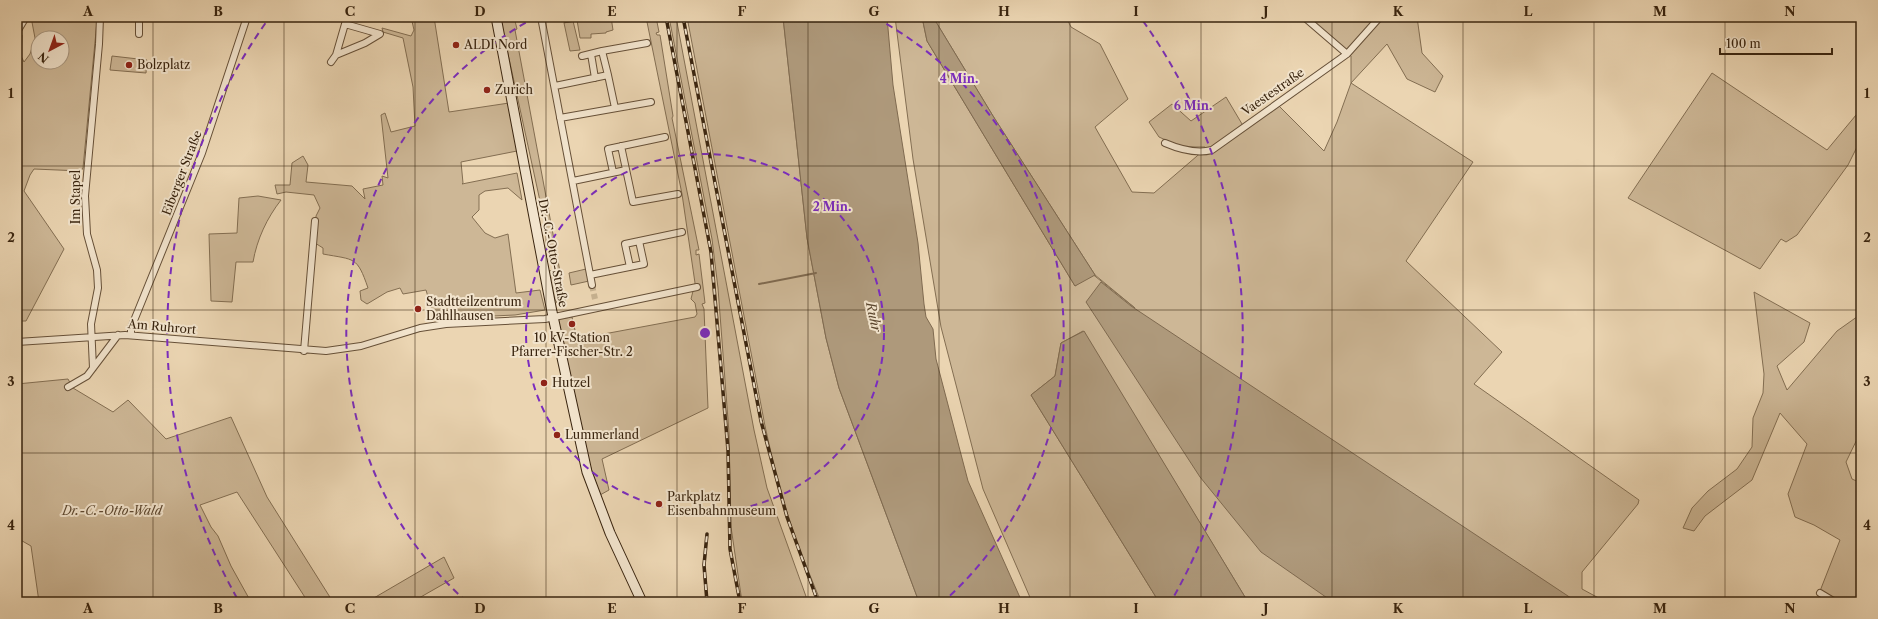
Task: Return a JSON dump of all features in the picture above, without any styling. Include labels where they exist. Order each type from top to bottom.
[{"type":"street","points":[[17,32],[26,17]]},
{"type":"street","name":"Im Stapel","points":[[93,368],[90,336],[98,288],[97,270],[87,234],[85,196],[99,44],[100,17]]},
{"type":"street","points":[[139,17],[139,34]]},
{"type":"street","name":"Eiberger Straße","points":[[131,335],[131,328],[202,153],[247,17]]},
{"type":"street","points":[[331,62],[336,55],[347,17]]},
{"type":"street","name":"Dr.-C.-Otto-Straße","points":[[496,17],[553,317],[587,472],[616,547],[642,602]]},
{"type":"street","points":[[541,17],[592,285]]},
{"type":"street","points":[[566,19],[577,17]]},
{"type":"street","points":[[1304,17],[1347,54]]},
{"type":"street","name":"Vaestestraße","points":[[1165,143],[1179,149],[1204,152],[1212,150],[1290,92],[1347,54],[1380,17]]},
{"type":"street","points":[[336,55],[377,39],[380,34],[345,24]]},
{"type":"street","points":[[582,56],[647,43]]},
{"type":"street","points":[[356,47],[359,54]]},
{"type":"street","points":[[602,51],[615,108]]},
{"type":"street","points":[[591,54],[596,78]]},
{"type":"street","points":[[555,86],[608,76]]},
{"type":"street","points":[[560,118],[651,102]]},
{"type":"street","points":[[613,172],[608,149],[665,137]]},
{"type":"street","points":[[621,146],[633,202],[678,194]]},
{"type":"street","points":[[573,181],[626,170]]},
{"type":"street","points":[[304,351],[315,221]]},
{"type":"street","points":[[630,267],[625,244],[682,232]]},
{"type":"street","points":[[590,275],[644,264],[639,241]]},
{"type":"street","name":"Am Ruhrort","points":[[17,342],[90,336],[131,335],[304,351],[339,350],[420,328],[446,324],[545,319],[596,307],[697,287]]},
{"type":"street","points":[[595,300],[596,307]]},
{"type":"street","points":[[68,387],[84,379],[118,335]]},
{"type":"street","points":[[1820,593],[1835,602]]},
{"type":"green space","points":[[31,17],[97,17],[83,168],[81,171],[34,169],[24,191],[64,249],[26,321],[17,321],[17,37],[22,35],[21,56],[24,62],[30,54],[30,70],[70,70],[70,30],[33,30]]},
{"type":"green space","points":[[411,17],[434,17],[449,112],[509,103],[517,151],[461,162],[462,184],[517,173],[522,200],[508,188],[485,191],[479,195],[479,210],[472,217],[485,233],[495,238],[508,234],[516,293],[540,290],[545,310],[515,315],[450,318],[449,310],[433,314],[426,290],[403,294],[400,288],[387,292],[367,304],[361,300],[360,291],[368,288],[361,270],[357,265],[353,261],[342,257],[323,254],[323,248],[315,243],[316,216],[320,208],[314,195],[286,192],[277,194],[275,185],[290,185],[292,163],[303,156],[308,165],[306,182],[352,186],[365,199],[363,189],[383,185],[382,176],[388,178],[381,115],[385,113],[391,132],[415,126],[413,87],[403,38],[383,32],[382,28],[411,36],[414,30]]},
{"type":"green space","points":[[500,17],[514,17],[517,29],[515,30],[566,304],[563,305],[563,308],[556,302],[551,286],[548,271],[555,270]]},
{"type":"green space","points":[[595,17],[611,17],[613,30],[606,33],[591,34],[591,38],[580,38],[577,20]]},
{"type":"green space","points":[[646,17],[656,17],[659,32],[656,33],[657,35],[660,35],[673,116],[672,118],[699,250],[696,250],[696,255],[699,254],[705,303],[702,304],[704,309],[708,408],[602,459],[609,490],[600,495],[589,462],[558,319],[572,317],[577,339],[695,317],[697,314],[695,303],[691,299],[695,283],[682,194]]},
{"type":"green space","points":[[669,17],[676,17],[754,430],[767,488],[808,602],[743,602],[741,595],[731,527],[729,433],[718,288],[712,239]]},
{"type":"green space","points":[[687,17],[783,17],[807,238],[826,338],[839,388],[919,602],[821,602],[797,543],[778,484],[765,426]]},
{"type":"green space","points":[[895,17],[922,17],[927,41],[1075,286],[1091,273],[1135,308],[1095,275],[993,116],[933,17],[1066,17],[1071,27],[1100,44],[1128,99],[1095,127],[1132,192],[1154,193],[1204,150],[1205,147],[1181,147],[1159,137],[1149,122],[1172,104],[1191,121],[1226,97],[1245,129],[1278,105],[1324,151],[1337,122],[1351,83],[1473,162],[1406,261],[1502,352],[1474,384],[1639,500],[1638,504],[1582,572],[1582,589],[1606,602],[1248,602],[1083,331],[1061,343],[1055,376],[1031,395],[1159,602],[1032,602],[983,489],[941,327],[913,159]]},
{"type":"green space","points":[[1306,17],[1348,17],[1357,19],[1359,17],[1417,17],[1422,53],[1443,76],[1435,92],[1407,79],[1387,44],[1351,83],[1351,56]]},
{"type":"green space","points":[[573,21],[580,50],[570,51],[564,23]]},
{"type":"green space","name":"Bolzplatz","points":[[112,56],[147,60],[146,73],[110,70]]},
{"type":"green space","points":[[1712,73],[1827,150],[1861,109],[1861,139],[1848,165],[1797,235],[1786,242],[1781,239],[1760,269],[1628,198]]},
{"type":"green space","points":[[258,196],[281,200],[263,229],[253,262],[236,262],[232,302],[211,301],[209,234],[237,233],[239,198]]},
{"type":"green space","points":[[586,269],[589,281],[571,285],[569,273]]},
{"type":"green space","points":[[1754,292],[1810,323],[1804,342],[1777,366],[1787,390],[1837,331],[1861,314],[1861,431],[1846,462],[1852,479],[1861,483],[1861,602],[1840,602],[1820,591],[1840,540],[1814,525],[1795,517],[1788,494],[1807,444],[1780,413],[1752,480],[1705,516],[1694,531],[1683,528],[1692,508],[1708,491],[1737,469],[1752,447],[1753,418],[1763,393],[1764,374]]},
{"type":"green space","name":"Dr.-C.-Otto-Wald","points":[[68,379],[73,388],[113,412],[128,400],[166,439],[231,417],[267,497],[333,602],[308,602],[237,492],[200,505],[211,527],[218,536],[231,566],[251,602],[39,602],[31,546],[17,538],[17,384]]},
{"type":"green space","points":[[444,557],[454,578],[412,602],[367,602]]},
{"type":"water","name":"Ruhr","points":[[783,17],[887,17],[893,85],[918,243],[926,317],[933,329],[936,359],[968,481],[1022,602],[919,602],[839,388],[826,338],[807,238]]},
{"type":"water","points":[[922,17],[933,17],[993,116],[1095,275],[1075,286],[927,41]]},
{"type":"water","points":[[1101,282],[1131,306],[1577,602],[1333,602],[1261,552],[1200,477],[1086,302]]},
{"type":"water","points":[[1084,331],[1248,602],[1159,602],[1031,395],[1055,376],[1061,343]]},
{"type":"waterway","points":[[759,284],[816,273]]},
{"type":"tunnel","points":[[592,285],[595,299]]},
{"type":"railway","points":[[666,17],[711,252],[728,450],[730,549],[740,602]]},
{"type":"railway","points":[[683,17],[761,421],[787,517],[818,602]]},
{"type":"railway","points":[[707,534],[704,565],[707,602]]},
{"type":"place","name":"ALDI Nord","points":[[456,45]]},
{"type":"place","name":"Bolzplatz","points":[[129,65]]},
{"type":"place","name":"Zurich","points":[[487,90]]},
{"type":"place","name":"Stadtteilzentrum Dahlhausen","points":[[418,309]]},
{"type":"place","name":"10 kV-Station Pfarrer-Fischer-Str. 2","points":[[572,324]]},
{"type":"place","name":"Hutzel","points":[[544,383]]},
{"type":"place","name":"Lummerland","points":[[557,435]]},
{"type":"place","name":"Parkplatz Eisenbahnmuseum","points":[[659,504]]}]
